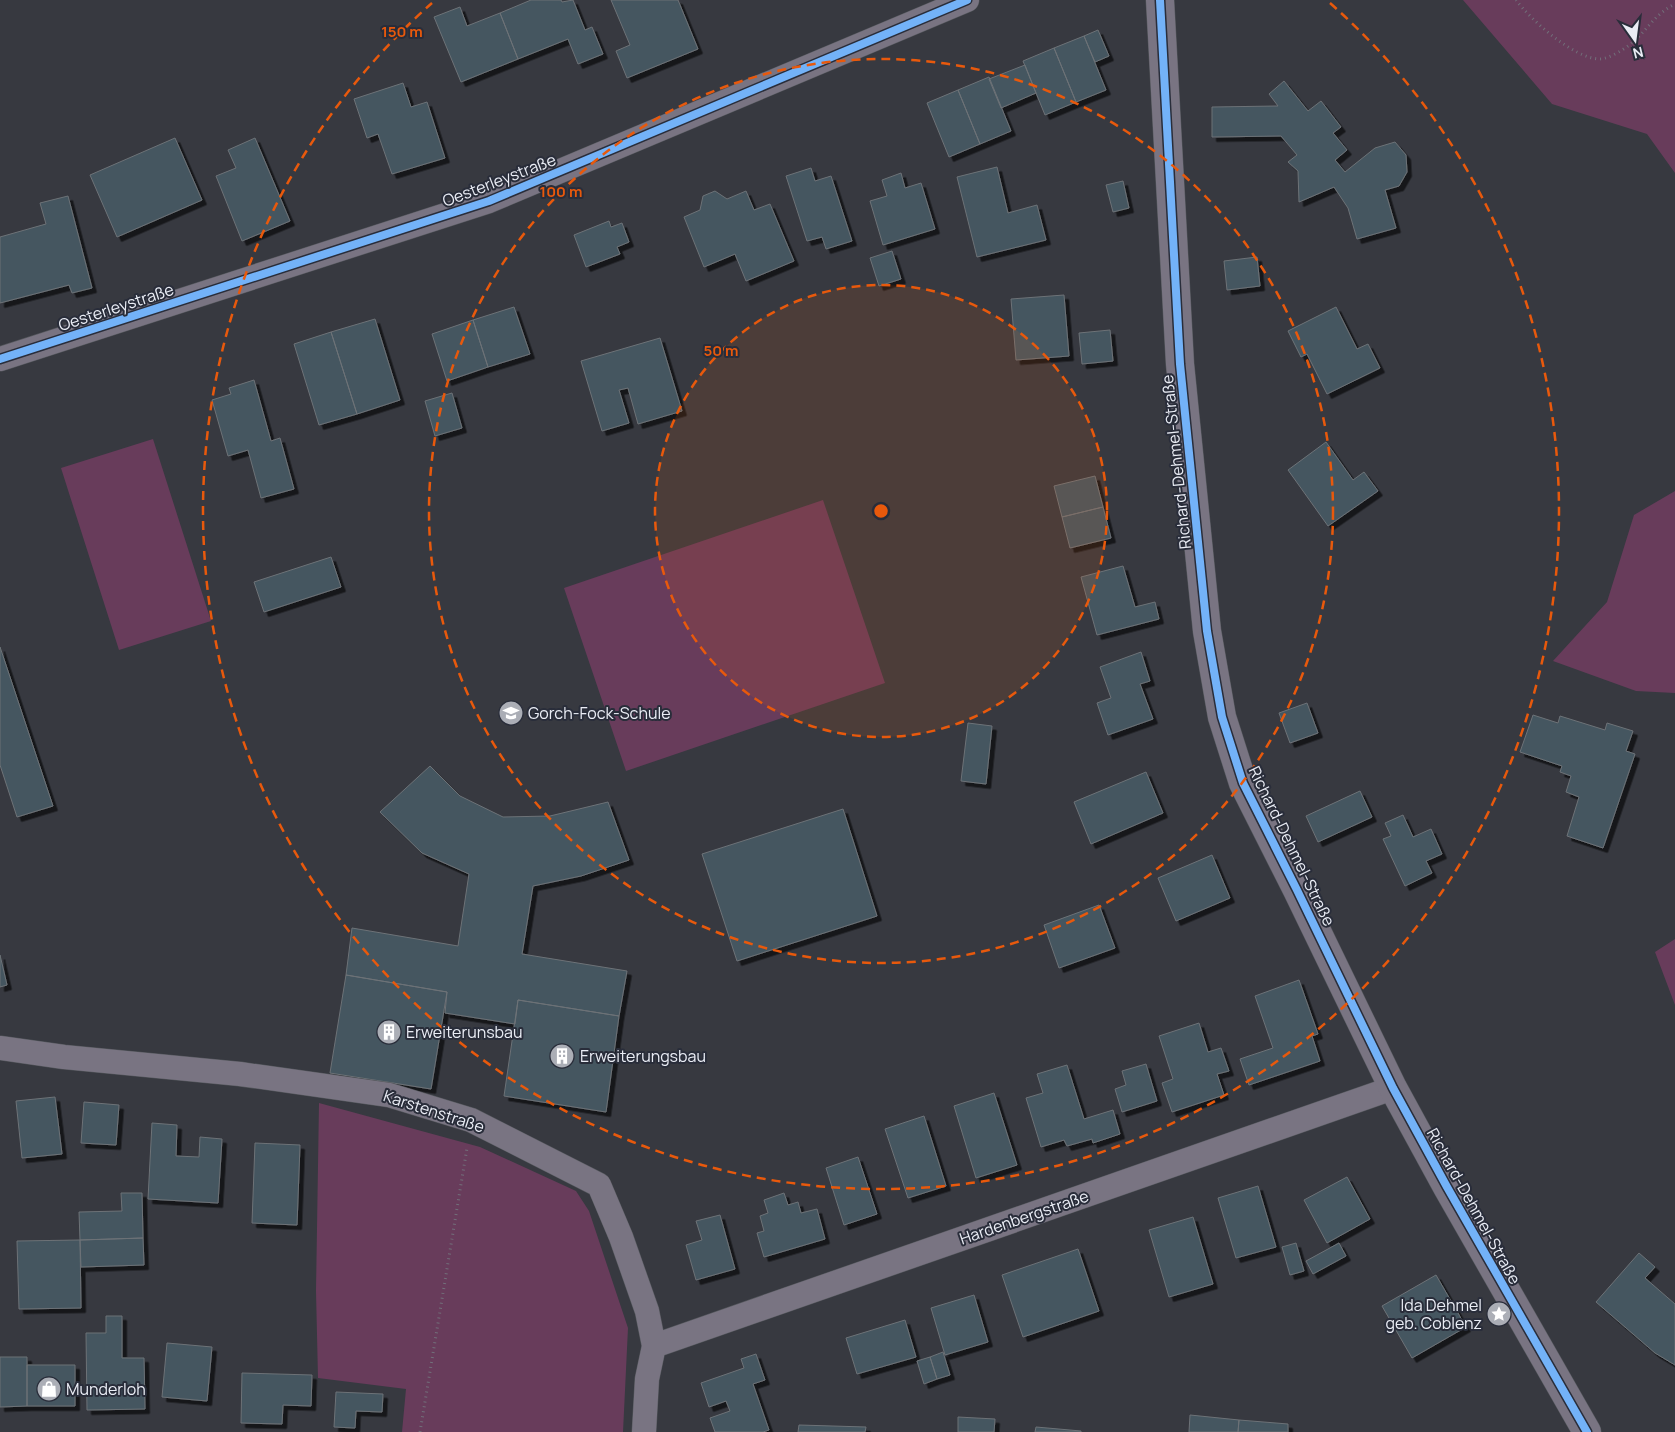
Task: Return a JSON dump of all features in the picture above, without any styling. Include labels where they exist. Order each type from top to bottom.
[{"type":"street","name":"Oesterleystraße","points":[[0,359],[490,201],[967,0]]},
{"type":"street","name":"Richard-Dehmel-Straße","points":[[1160,0],[1180,364],[1207,631],[1222,716],[1243,783],[1302,899],[1393,1088],[1447,1187],[1587,1432]]},
{"type":"street","name":"Karstenstraße","points":[[0,1048],[64,1057],[240,1074],[389,1095],[471,1120],[599,1185],[621,1237],[647,1311],[654,1346],[647,1379],[644,1432]]},
{"type":"street","name":"Hardenbergstraße","points":[[654,1346],[1393,1088]]},
{"type":"path","points":[[1516,0],[1550,34],[1569,48],[1578,53],[1600,59],[1618,52],[1632,42],[1659,13],[1675,4]]},
{"type":"path","points":[[420,1432],[471,1120]]},
{"type":"shaded area","points":[[1463,0],[1675,0],[1675,173],[1647,134],[1552,104]]},
{"type":"shaded area","points":[[153,439],[211,621],[119,650],[61,468]]},
{"type":"shaded area","points":[[1675,491],[1675,693],[1636,691],[1553,661],[1607,602],[1634,515]]},
{"type":"shaded area","points":[[823,500],[885,683],[626,771],[564,588]]},
{"type":"shaded area","points":[[1675,939],[1675,1005],[1655,952]]},
{"type":"shaded area","points":[[319,1103],[480,1147],[576,1191],[589,1211],[628,1328],[623,1432],[402,1432],[406,1389],[318,1378],[316,1291]]},
{"type":"building","points":[[531,0],[561,0],[562,2],[573,0],[585,30],[592,27],[603,54],[578,64],[568,39],[518,59],[500,13]]},
{"type":"building","points":[[611,0],[678,0],[698,49],[627,78],[616,51],[630,45]]},
{"type":"building","points":[[460,7],[467,26],[500,13],[518,59],[461,82],[434,17]]},
{"type":"building","points":[[1098,30],[1109,56],[1095,62],[1084,36]]},
{"type":"building","points":[[1084,36],[1106,90],[1076,102],[1054,48]]},
{"type":"building","points":[[1054,48],[1076,102],[1045,115],[1023,61]]},
{"type":"building","points":[[1025,65],[1036,93],[1001,108],[989,79]]},
{"type":"building","points":[[989,77],[1011,131],[980,144],[958,90]]},
{"type":"building","points":[[1284,81],[1308,111],[1321,101],[1341,127],[1333,133],[1347,150],[1335,160],[1345,172],[1375,148],[1395,142],[1406,155],[1407,172],[1399,186],[1385,190],[1396,228],[1357,239],[1348,208],[1334,187],[1299,202],[1298,171],[1288,162],[1297,155],[1281,136],[1212,137],[1212,107],[1278,106],[1269,94]]},
{"type":"building","points":[[403,83],[411,107],[427,102],[445,158],[392,174],[378,134],[367,138],[354,99]]},
{"type":"building","points":[[958,90],[980,144],[949,157],[927,103]]},
{"type":"building","points":[[175,138],[202,200],[117,237],[90,175]]},
{"type":"building","points":[[255,138],[290,221],[242,241],[216,176],[236,168],[228,150]]},
{"type":"building","points":[[997,167],[1008,213],[1037,205],[1046,240],[977,257],[957,177]]},
{"type":"building","points":[[811,168],[815,181],[831,176],[852,241],[826,249],[822,237],[807,241],[786,176]]},
{"type":"building","points":[[901,173],[905,188],[921,183],[935,229],[883,245],[870,201],[887,196],[882,180]]},
{"type":"building","points":[[1123,181],[1129,208],[1113,212],[1106,185]]},
{"type":"building","points":[[715,191],[727,199],[746,191],[754,210],[770,204],[794,261],[746,281],[735,254],[704,267],[684,217],[700,210],[703,196]]},
{"type":"building","points":[[68,196],[92,288],[72,293],[69,285],[0,303],[0,237],[46,224],[40,203]]},
{"type":"building","points":[[609,221],[611,227],[622,223],[629,242],[617,247],[620,254],[586,267],[574,235]]},
{"type":"building","points":[[892,251],[901,279],[879,286],[870,258]]},
{"type":"building","points":[[1257,257],[1260,286],[1227,290],[1224,261]]},
{"type":"building","points":[[1064,295],[1069,356],[1016,360],[1011,299]]},
{"type":"building","points":[[514,307],[530,354],[488,367],[473,320]]},
{"type":"building","points":[[1336,307],[1357,349],[1368,344],[1380,368],[1327,394],[1307,354],[1301,357],[1288,331]]},
{"type":"building","points":[[375,319],[400,400],[357,414],[331,332]]},
{"type":"building","points":[[473,320],[488,367],[447,381],[432,334]]},
{"type":"building","points":[[1110,330],[1113,361],[1082,364],[1079,333]]},
{"type":"building","points":[[331,332],[357,414],[319,425],[294,344]]},
{"type":"building","points":[[660,338],[682,411],[638,424],[628,388],[619,390],[629,423],[602,431],[581,361]]},
{"type":"building","points":[[254,380],[271,441],[280,438],[294,489],[261,498],[248,450],[228,456],[212,400],[231,394],[229,388]]},
{"type":"building","points":[[452,393],[462,428],[435,436],[425,401]]},
{"type":"building","points":[[1326,442],[1353,480],[1364,472],[1378,491],[1328,526],[1288,470]]},
{"type":"building","points":[[1095,476],[1103,507],[1062,517],[1054,486]]},
{"type":"building","points":[[1103,507],[1111,538],[1070,548],[1062,517]]},
{"type":"building","points":[[331,557],[341,587],[264,612],[254,582]]},
{"type":"building","points":[[1123,566],[1135,607],[1155,602],[1159,619],[1097,635],[1081,577]]},
{"type":"building","points":[[0,647],[53,806],[17,817],[0,765]]},
{"type":"building","points":[[1141,652],[1150,681],[1140,684],[1153,719],[1108,735],[1097,703],[1111,698],[1100,667]]},
{"type":"building","points":[[1307,703],[1318,733],[1290,743],[1279,713]]},
{"type":"building","points":[[1533,715],[1558,723],[1560,716],[1605,730],[1607,723],[1633,731],[1626,751],[1635,754],[1603,848],[1567,836],[1579,797],[1566,792],[1571,776],[1560,772],[1562,766],[1520,752]]},
{"type":"building","points":[[968,723],[992,726],[986,784],[961,781]]},
{"type":"building","points":[[430,766],[460,796],[503,817],[550,816],[608,802],[629,860],[581,876],[533,886],[522,954],[627,971],[619,1016],[518,1000],[515,1024],[445,1013],[447,992],[346,975],[352,928],[458,946],[469,874],[422,853],[380,812]]},
{"type":"building","points":[[1146,772],[1163,813],[1091,844],[1074,802]]},
{"type":"building","points":[[1360,791],[1372,817],[1318,842],[1306,816]]},
{"type":"building","points":[[843,809],[877,916],[737,961],[702,854]]},
{"type":"building","points":[[1403,815],[1413,837],[1431,829],[1442,854],[1426,861],[1432,873],[1405,886],[1383,839],[1391,836],[1385,823]]},
{"type":"building","points":[[1212,855],[1230,898],[1176,921],[1158,878]]},
{"type":"building","points":[[1099,905],[1115,948],[1059,968],[1044,925]]},
{"type":"building","points":[[0,955],[7,985],[0,987]]},
{"type":"building","name":"Erweiterunsbau","points":[[346,975],[447,992],[431,1089],[330,1073]]},
{"type":"building","points":[[1299,980],[1318,1034],[1312,1036],[1320,1061],[1249,1085],[1240,1059],[1273,1048],[1255,996]]},
{"type":"building","name":"Erweiterungsbau","points":[[518,1000],[619,1016],[606,1112],[504,1096]]},
{"type":"building","points":[[1199,1023],[1208,1052],[1221,1048],[1229,1071],[1217,1074],[1224,1095],[1172,1112],[1162,1083],[1173,1079],[1159,1036]]},
{"type":"building","points":[[1146,1064],[1157,1101],[1122,1112],[1115,1089],[1126,1085],[1122,1071]]},
{"type":"building","points":[[1067,1065],[1084,1119],[1113,1110],[1120,1134],[1093,1143],[1092,1139],[1067,1146],[1064,1140],[1041,1147],[1026,1098],[1043,1093],[1037,1074]]},
{"type":"building","points":[[994,1093],[1017,1165],[976,1178],[954,1106]]},
{"type":"building","points":[[55,1097],[62,1154],[22,1158],[16,1101]]},
{"type":"building","points":[[84,1102],[119,1105],[116,1145],[81,1143]]},
{"type":"building","points":[[924,1116],[946,1186],[908,1198],[885,1129]]},
{"type":"building","points":[[152,1123],[177,1125],[176,1156],[199,1157],[200,1137],[222,1139],[218,1203],[148,1199]]},
{"type":"building","points":[[255,1143],[300,1145],[297,1225],[252,1223]]},
{"type":"building","points":[[858,1157],[877,1214],[844,1225],[826,1168]]},
{"type":"building","points":[[1347,1177],[1370,1219],[1327,1243],[1304,1200]]},
{"type":"building","points":[[1258,1186],[1276,1247],[1236,1258],[1218,1198]]},
{"type":"building","points":[[121,1193],[142,1193],[143,1238],[80,1240],[79,1212],[122,1211]]},
{"type":"building","points":[[784,1193],[788,1205],[798,1202],[801,1213],[817,1209],[825,1239],[764,1257],[757,1233],[764,1231],[760,1216],[768,1213],[764,1200]]},
{"type":"building","points":[[720,1215],[735,1269],[696,1280],[686,1245],[702,1240],[696,1221]]},
{"type":"building","points":[[1193,1217],[1213,1284],[1169,1297],[1149,1230]]},
{"type":"building","points":[[143,1238],[144,1265],[81,1267],[80,1240]]},
{"type":"building","points":[[80,1240],[81,1308],[19,1309],[17,1241]]},
{"type":"building","points":[[1296,1243],[1304,1271],[1290,1275],[1282,1247]]},
{"type":"building","points":[[1339,1243],[1346,1256],[1313,1274],[1306,1261]]},
{"type":"building","points":[[1078,1249],[1099,1311],[1023,1337],[1002,1275]]},
{"type":"building","points":[[1639,1253],[1655,1267],[1645,1278],[1675,1304],[1675,1365],[1655,1353],[1596,1302]]},
{"type":"building","points":[[1436,1275],[1466,1327],[1412,1358],[1382,1306]]},
{"type":"building","points":[[974,1295],[988,1342],[945,1355],[931,1308]]},
{"type":"building","points":[[106,1316],[122,1316],[122,1358],[144,1358],[145,1409],[87,1410],[86,1333],[106,1333]]},
{"type":"building","points":[[905,1320],[916,1357],[857,1374],[846,1338]]},
{"type":"building","points":[[167,1343],[212,1347],[207,1401],[162,1397]]},
{"type":"building","points":[[943,1352],[950,1375],[937,1379],[930,1357]]},
{"type":"building","points":[[756,1354],[765,1380],[753,1384],[769,1430],[763,1432],[715,1432],[710,1418],[730,1411],[726,1401],[709,1407],[701,1383],[744,1368],[741,1359]]},
{"type":"building","points":[[0,1357],[27,1357],[27,1406],[0,1407]]},
{"type":"building","points":[[930,1357],[937,1379],[924,1384],[917,1361]]},
{"type":"building","points":[[27,1365],[75,1365],[75,1406],[27,1406]]},
{"type":"building","points":[[242,1373],[312,1375],[311,1406],[283,1405],[282,1424],[241,1423]]},
{"type":"building","points":[[336,1392],[383,1394],[382,1412],[356,1411],[355,1428],[334,1427]]},
{"type":"building","points":[[1190,1415],[1239,1420],[1238,1432],[1189,1432]]},
{"type":"building","points":[[958,1417],[995,1419],[994,1432],[958,1432]]},
{"type":"building","points":[[1239,1420],[1288,1424],[1288,1432],[1238,1432]]},
{"type":"building","points":[[799,1425],[866,1427],[865,1432],[798,1432]]},
{"type":"building","points":[[1036,1427],[1081,1431],[1081,1432],[1035,1432]]},
{"type":"cycle path","points":[[0,359],[489,201],[967,0]]},
{"type":"cycle path","points":[[1160,0],[1180,364],[1207,631],[1222,717],[1243,783],[1393,1088],[1447,1187],[1587,1432]]},
{"type":"place","name":"Gorch-Fock-Schule","points":[[511,713]]},
{"type":"place","name":"Erweiterunsbau","points":[[389,1032]]},
{"type":"place","name":"Erweiterungsbau","points":[[562,1056]]},
{"type":"place","name":"Ida Dehmel geb. Coblenz","points":[[1499,1314]]},
{"type":"place","name":"Munderloh","points":[[49,1389]]}]
